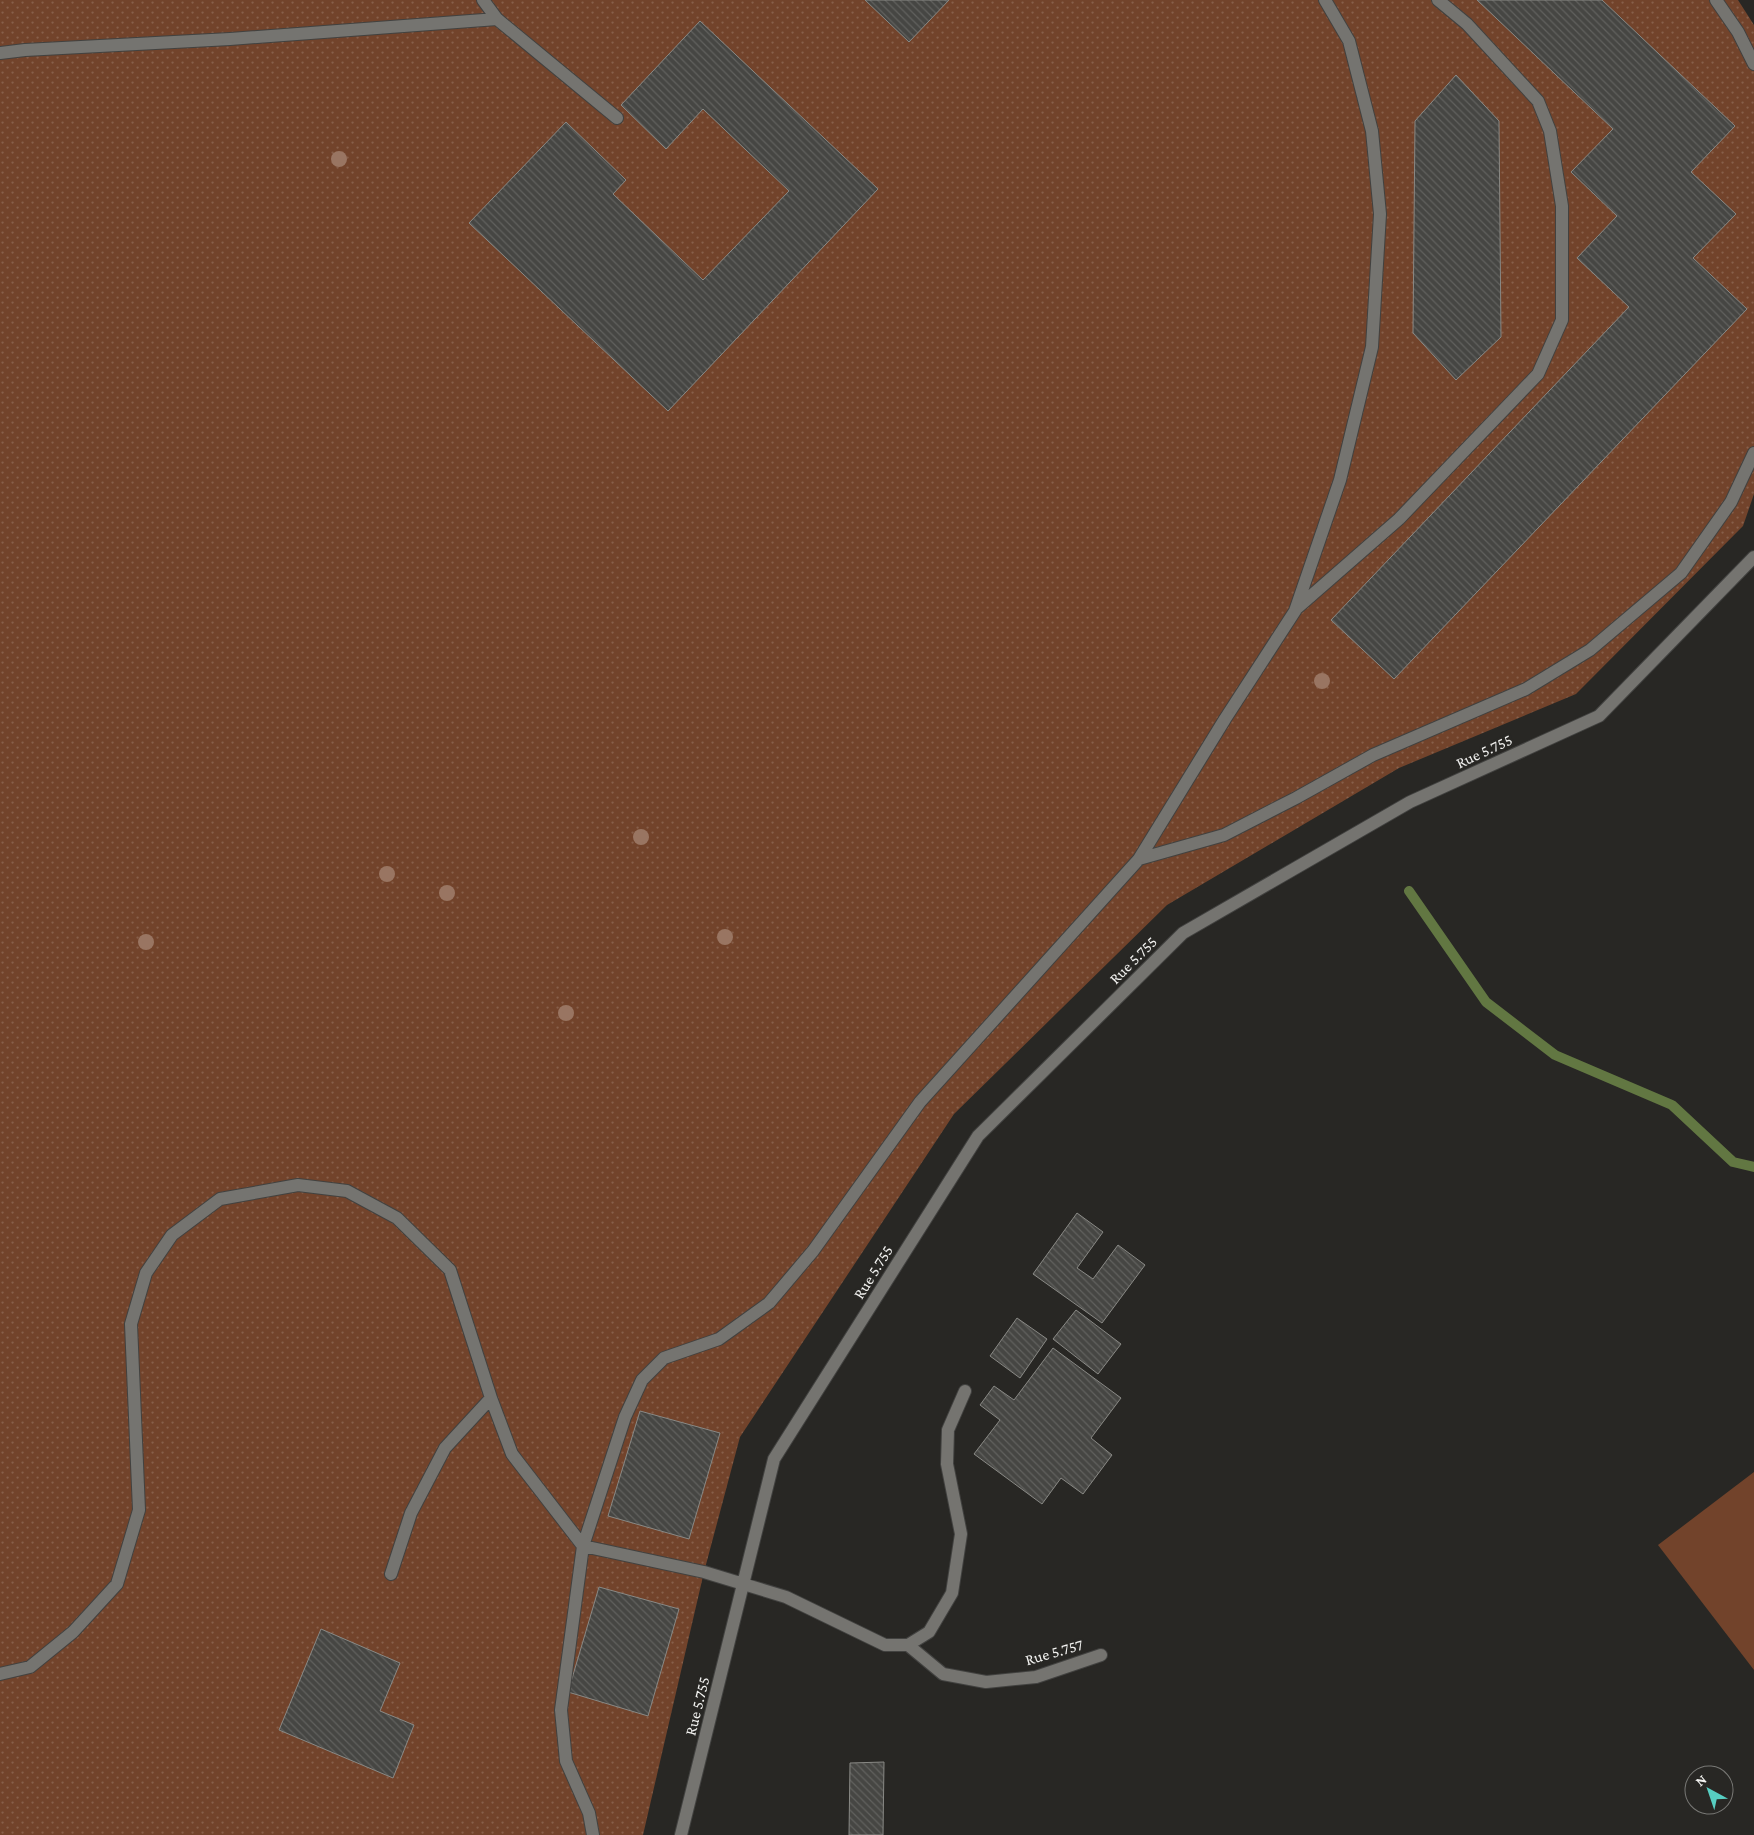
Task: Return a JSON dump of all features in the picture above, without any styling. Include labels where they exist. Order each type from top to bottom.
[{"type":"lane","points":[[483,0],[497,19],[617,118]]},
{"type":"lane","points":[[593,1835],[589,1813],[566,1761],[561,1710],[583,1546],[625,1417],[642,1380],[664,1358],[719,1339],[769,1303],[813,1251],[920,1102],[1139,859],[1294,611],[1340,480],[1372,347],[1380,214],[1372,131],[1348,40],[1325,0]]},
{"type":"lane","points":[[1294,611],[1399,519],[1538,374],[1562,320],[1562,206],[1550,131],[1538,101],[1467,24],[1438,0]]},
{"type":"lane","points":[[1716,0],[1738,32],[1754,64]]},
{"type":"lane","points":[[0,54],[25,50],[230,39],[497,19]]},
{"type":"lane","points":[[1139,859],[1224,835],[1373,755],[1526,689],[1590,650],[1682,573],[1731,502],[1754,453]]},
{"type":"lane","name":"Rue 5.755","points":[[681,1835],[774,1459],[978,1136],[1183,932],[1410,802],[1599,716],[1754,557]]},
{"type":"lane","points":[[0,1674],[30,1667],[73,1632],[117,1584],[139,1510],[131,1324],[146,1273],[172,1235],[220,1199],[298,1185],[348,1191],[397,1218],[450,1270],[512,1454],[583,1546],[704,1572],[786,1597],[885,1644],[908,1645],[929,1632],[952,1593],[961,1534],[947,1464],[948,1430],[965,1391]]},
{"type":"lane","points":[[390,1574],[412,1513],[445,1448],[492,1398]]},
{"type":"lane","name":"Rue 5.757","points":[[908,1645],[943,1674],[986,1682],[1036,1677],[1101,1655]]},
{"type":"shaded area","points":[[0,0],[1738,0],[1754,25],[1754,494],[1743,526],[1576,694],[1399,768],[1167,905],[954,1114],[740,1437],[704,1572],[643,1835],[0,1835]]},
{"type":"shaded area","points":[[1754,1472],[1754,1670],[1658,1545]]},
{"type":"building","points":[[865,0],[949,0],[909,42]]},
{"type":"building","points":[[1477,0],[1602,0],[1735,126],[1691,172],[1736,214],[1693,258],[1747,309],[1394,679],[1331,620],[1629,307],[1577,258],[1617,216],[1571,172],[1613,129]]},
{"type":"building","points":[[700,21],[878,189],[668,411],[469,223],[566,122],[626,180],[613,194],[703,280],[789,191],[703,109],[666,149],[621,105]]},
{"type":"building","points":[[1456,75],[1499,121],[1501,337],[1456,380],[1413,333],[1415,121]]},
{"type":"building","points":[[1077,1213],[1103,1232],[1077,1268],[1093,1279],[1118,1245],[1145,1265],[1102,1323],[1033,1274]]},
{"type":"building","points":[[1076,1310],[1121,1344],[1098,1374],[1053,1339]]},
{"type":"building","points":[[1017,1318],[1047,1339],[1020,1378],[990,1356]]},
{"type":"building","points":[[1053,1348],[1121,1398],[1091,1438],[1112,1455],[1083,1494],[1061,1478],[1042,1504],[974,1454],[1000,1420],[980,1405],[994,1386],[1014,1400]]},
{"type":"building","points":[[640,1411],[720,1433],[689,1539],[608,1516]]},
{"type":"building","points":[[599,1587],[679,1609],[648,1716],[568,1692]]},
{"type":"building","points":[[321,1629],[400,1663],[380,1711],[414,1725],[393,1778],[279,1730]]},
{"type":"building","points":[[884,1762],[883,1835],[849,1835],[850,1763]]},
{"type":"waterway","points":[[1409,891],[1486,1002],[1555,1055],[1672,1105],[1733,1162],[1754,1167]]}]
